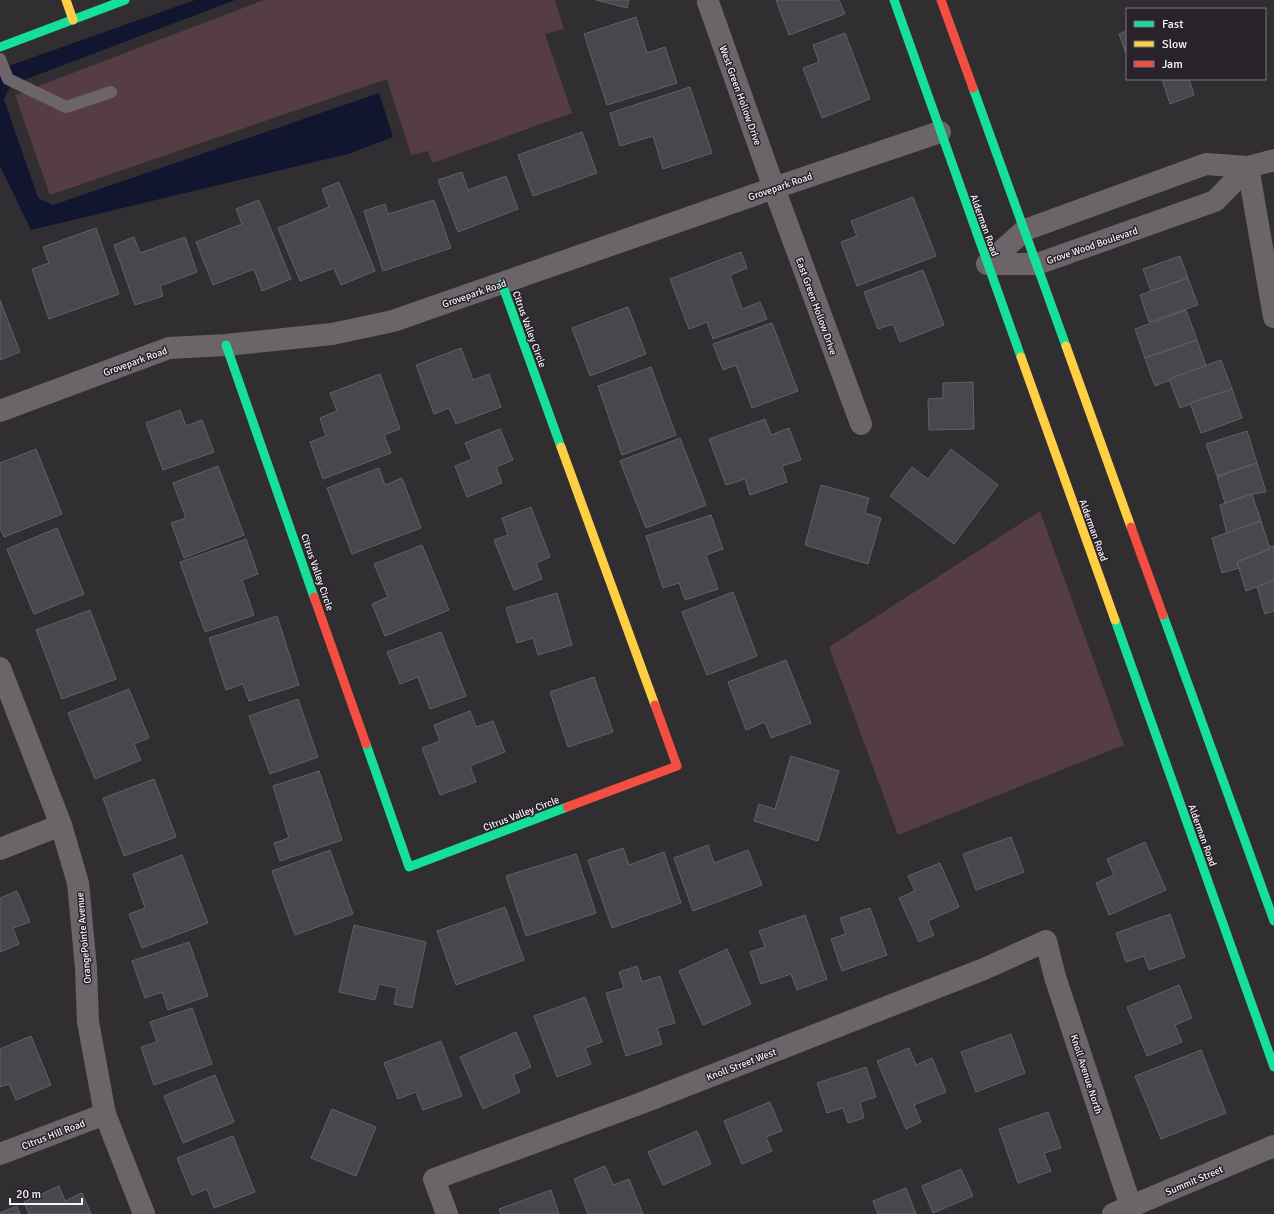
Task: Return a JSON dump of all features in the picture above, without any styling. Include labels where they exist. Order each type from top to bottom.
[{"type":"main road","points":[[66,0],[73,20]]},
{"type":"main road","points":[[0,47],[125,0]]},
{"type":"main road","name":"Alderman Road","points":[[894,0],[1274,1067]]},
{"type":"main road","points":[[941,0],[1274,921]]},
{"type":"main road","name":"Citrus Valley Circle","points":[[226,345],[409,867],[677,766],[502,284]]},
{"type":"street","name":"West Green Hollow Drive","points":[[708,2],[774,188]]},
{"type":"street","name":"Grovepark Road","points":[[0,411],[169,348],[226,345],[332,334],[393,321],[774,188],[940,132]]},
{"type":"street","points":[[987,264],[1025,230],[1206,164],[1248,167],[1274,160]]},
{"type":"street","points":[[1248,167],[1274,317]]},
{"type":"street","name":"Grove Wood Boulevard","points":[[987,264],[1037,264],[1215,201],[1248,167]]},
{"type":"street","name":"East Green Hollow Drive","points":[[774,188],[861,424]]},
{"type":"street","name":"OrangePointe Avenue","points":[[0,668],[61,825],[78,883],[86,968],[88,1022],[105,1114],[144,1214]]},
{"type":"street","points":[[0,850],[61,825]]},
{"type":"street","name":"Knoll Street West","points":[[447,1214],[434,1179],[646,1102],[984,969],[1046,941]]},
{"type":"street","name":"Knoll Avenue North","points":[[1046,941],[1122,1210]]},
{"type":"street","name":"Citrus Hill Road","points":[[0,1154],[105,1114]]},
{"type":"street","name":"Summit Street","points":[[1122,1210],[1274,1146]]},
{"type":"lane","points":[[0,59],[8,79],[66,107],[111,92]]},
{"type":"shaded area","points":[[264,0],[555,0],[564,29],[545,34],[572,113],[432,163],[428,151],[411,155],[387,79],[50,195],[15,95]]},
{"type":"shaded area","points":[[1040,511],[1124,745],[898,835],[829,647]]},
{"type":"water","points":[[195,0],[235,0],[11,85],[4,99],[38,198],[53,205],[379,93],[393,137],[348,154],[31,230],[0,166],[0,69]]},
{"type":"building","points":[[596,0],[629,0],[627,8]]},
{"type":"building","points":[[776,0],[839,0],[845,14],[789,35]]},
{"type":"building","points":[[636,17],[647,53],[665,47],[677,83],[607,105],[584,34]]},
{"type":"building","points":[[1126,31],[1126,53],[1119,34]]},
{"type":"building","points":[[845,33],[870,99],[822,118],[803,68],[819,62],[813,45]]},
{"type":"building","points":[[1162,80],[1189,80],[1194,95],[1170,104]]},
{"type":"building","points":[[690,87],[712,153],[663,169],[653,136],[620,146],[610,113]]},
{"type":"building","points":[[582,132],[597,173],[533,196],[518,155]]},
{"type":"building","points":[[462,172],[468,190],[506,176],[518,209],[458,232],[438,180]]},
{"type":"building","points":[[339,182],[375,271],[341,285],[334,268],[300,281],[278,228],[329,207],[322,189]]},
{"type":"building","points":[[913,197],[936,256],[857,286],[841,242],[857,236],[851,221]]},
{"type":"building","points":[[259,200],[291,279],[262,291],[254,269],[213,285],[196,242],[242,224],[236,209]]},
{"type":"building","points":[[434,200],[451,248],[383,271],[364,211],[385,204],[388,214]]},
{"type":"building","points":[[96,228],[119,294],[49,319],[32,269],[49,263],[43,247]]},
{"type":"building","points":[[134,237],[140,253],[185,237],[197,272],[160,286],[163,296],[135,305],[114,245]]},
{"type":"building","points":[[741,252],[747,268],[730,275],[742,309],[760,302],[767,319],[713,339],[707,322],[689,329],[670,279]]},
{"type":"building","points":[[1180,256],[1188,278],[1151,291],[1143,269]]},
{"type":"building","points":[[923,270],[944,325],[900,342],[893,324],[878,329],[864,292]]},
{"type":"building","points":[[1188,278],[1198,305],[1149,322],[1140,295]]},
{"type":"building","points":[[0,300],[20,352],[0,360]]},
{"type":"building","points":[[628,307],[646,354],[590,376],[572,328]]},
{"type":"building","points":[[1186,310],[1197,340],[1145,358],[1135,329]]},
{"type":"building","points":[[772,323],[798,391],[752,408],[736,365],[723,370],[713,344]]},
{"type":"building","points":[[1197,340],[1206,366],[1155,386],[1145,358]]},
{"type":"building","points":[[461,348],[473,380],[489,374],[501,407],[456,424],[449,408],[434,414],[416,365]]},
{"type":"building","points":[[1221,360],[1232,389],[1190,403],[1191,404],[1180,408],[1169,379]]},
{"type":"building","points":[[651,367],[676,435],[622,455],[598,386]]},
{"type":"building","points":[[380,374],[400,429],[384,435],[391,453],[323,479],[310,442],[326,436],[320,418],[337,411],[330,393]]},
{"type":"building","points":[[973,382],[974,429],[929,430],[928,399],[943,398],[943,383]]},
{"type":"building","points":[[1232,389],[1242,418],[1201,433],[1190,403]]},
{"type":"building","points":[[180,410],[186,426],[202,420],[214,452],[163,470],[146,423]]},
{"type":"building","points":[[765,419],[771,435],[789,428],[801,460],[782,466],[787,482],[750,495],[745,479],[726,485],[709,439]]},
{"type":"building","points":[[500,429],[513,460],[496,467],[502,483],[467,497],[455,466],[472,459],[465,443]]},
{"type":"building","points":[[1247,431],[1257,463],[1217,476],[1206,444]]},
{"type":"building","points":[[680,438],[706,505],[646,528],[620,461]]},
{"type":"building","points":[[36,449],[62,514],[4,537],[0,528],[0,463]]},
{"type":"building","points":[[951,449],[998,485],[954,544],[890,496],[912,467],[928,479]]},
{"type":"building","points":[[1257,463],[1266,492],[1252,494],[1225,503],[1217,477]]},
{"type":"building","points":[[218,466],[244,535],[184,558],[171,523],[186,518],[173,483]]},
{"type":"building","points":[[379,468],[385,485],[402,478],[421,528],[352,554],[327,488]]},
{"type":"building","points":[[821,485],[869,498],[865,513],[881,518],[868,564],[805,545]]},
{"type":"building","points":[[1252,494],[1261,521],[1227,534],[1220,505]]},
{"type":"building","points":[[531,507],[550,557],[536,563],[542,579],[514,590],[494,540],[508,535],[502,518]]},
{"type":"building","points":[[711,515],[723,549],[706,555],[718,589],[685,600],[679,583],[663,588],[646,536]]},
{"type":"building","points":[[1261,521],[1270,549],[1237,562],[1239,568],[1222,573],[1212,538]]},
{"type":"building","points":[[57,528],[84,594],[34,614],[7,549]]},
{"type":"building","points":[[246,539],[258,574],[242,580],[254,615],[205,632],[180,562]]},
{"type":"building","points":[[422,545],[449,610],[385,636],[372,604],[388,597],[374,564]]},
{"type":"building","points":[[1274,546],[1274,580],[1246,591],[1237,562]]},
{"type":"building","points":[[1274,580],[1274,611],[1265,614],[1257,587]]},
{"type":"building","points":[[733,592],[757,656],[707,675],[682,612]]},
{"type":"building","points":[[557,593],[572,645],[538,655],[533,638],[517,643],[506,608]]},
{"type":"building","points":[[90,610],[116,679],[62,699],[36,630]]},
{"type":"building","points":[[277,616],[299,685],[249,701],[243,684],[226,690],[209,638]]},
{"type":"building","points":[[441,632],[466,696],[430,709],[418,677],[400,684],[387,652]]},
{"type":"building","points":[[786,660],[811,723],[771,738],[765,722],[746,730],[728,682]]},
{"type":"building","points":[[594,677],[613,732],[568,747],[550,692]]},
{"type":"building","points":[[129,689],[149,738],[134,744],[141,760],[95,779],[68,713]]},
{"type":"building","points":[[298,699],[318,757],[270,774],[249,716]]},
{"type":"building","points":[[470,711],[476,727],[493,721],[505,752],[470,766],[476,782],[440,795],[422,748],[440,741],[434,725]]},
{"type":"building","points":[[791,756],[839,771],[818,841],[754,821],[759,804],[775,809]]},
{"type":"building","points":[[319,771],[342,840],[280,861],[274,843],[289,838],[273,786]]},
{"type":"building","points":[[154,779],[176,837],[124,856],[103,798]]},
{"type":"building","points":[[1011,837],[1024,872],[976,890],[963,854]]},
{"type":"building","points":[[1145,842],[1166,890],[1109,915],[1096,883],[1114,875],[1107,859]]},
{"type":"building","points":[[708,845],[714,863],[748,850],[762,885],[693,911],[674,858]]},
{"type":"building","points":[[623,848],[629,865],[664,852],[681,903],[612,928],[588,860]]},
{"type":"building","points":[[330,850],[353,914],[295,935],[272,871]]},
{"type":"building","points":[[576,854],[596,913],[526,936],[506,876]]},
{"type":"building","points":[[182,855],[208,923],[142,948],[129,914],[145,908],[133,874]]},
{"type":"building","points":[[940,863],[959,907],[928,921],[934,935],[919,942],[899,898],[915,891],[908,876]]},
{"type":"building","points":[[17,891],[30,922],[13,928],[19,944],[0,952],[0,898]]},
{"type":"building","points":[[505,907],[524,960],[456,985],[437,931]]},
{"type":"building","points":[[870,908],[887,955],[842,971],[831,939],[846,934],[840,918]]},
{"type":"building","points":[[1170,914],[1185,957],[1149,970],[1144,956],[1126,962],[1116,933]]},
{"type":"building","points":[[805,915],[827,979],[797,990],[791,974],[761,984],[750,952],[765,947],[759,931]]},
{"type":"building","points":[[354,925],[426,942],[412,1008],[394,1004],[397,988],[379,984],[375,1000],[339,992]]},
{"type":"building","points":[[189,942],[208,996],[168,1010],[162,992],[145,998],[132,961]]},
{"type":"building","points":[[727,949],[751,1004],[703,1025],[679,971]]},
{"type":"building","points":[[637,966],[642,982],[660,976],[675,1023],[657,1028],[662,1044],[626,1056],[606,993],[624,988],[619,972]]},
{"type":"building","points":[[1179,985],[1192,1018],[1175,1025],[1182,1042],[1147,1056],[1127,1007]]},
{"type":"building","points":[[585,997],[602,1042],[585,1048],[591,1064],[557,1077],[534,1016]]},
{"type":"building","points":[[192,1008],[212,1064],[154,1085],[141,1047],[157,1042],[150,1022]]},
{"type":"building","points":[[516,1032],[531,1067],[513,1075],[520,1092],[483,1109],[460,1057]]},
{"type":"building","points":[[1011,1034],[1025,1073],[976,1092],[961,1052]]},
{"type":"building","points":[[31,1036],[51,1085],[16,1100],[9,1084],[0,1087],[0,1049]]},
{"type":"building","points":[[441,1041],[462,1096],[423,1110],[416,1092],[398,1099],[384,1063]]},
{"type":"building","points":[[909,1048],[916,1065],[932,1058],[946,1092],[914,1105],[921,1122],[906,1129],[877,1061]]},
{"type":"building","points":[[1201,1050],[1226,1113],[1161,1139],[1135,1076]]},
{"type":"building","points":[[866,1067],[876,1097],[860,1102],[864,1118],[848,1123],[843,1108],[827,1113],[817,1083]]},
{"type":"building","points":[[215,1075],[234,1122],[183,1143],[164,1096]]},
{"type":"building","points":[[770,1102],[782,1131],[766,1137],[772,1151],[742,1164],[724,1121]]},
{"type":"building","points":[[332,1109],[376,1127],[356,1176],[311,1158]]},
{"type":"building","points":[[1048,1112],[1061,1148],[1044,1153],[1051,1171],[1018,1183],[999,1129]]},
{"type":"building","points":[[697,1131],[711,1164],[663,1185],[648,1152]]},
{"type":"building","points":[[233,1136],[255,1192],[214,1208],[207,1189],[192,1195],[177,1158]]},
{"type":"building","points":[[605,1166],[613,1185],[629,1179],[643,1214],[588,1214],[574,1179]]},
{"type":"building","points":[[961,1169],[973,1196],[933,1213],[922,1186]]},
{"type":"building","points":[[59,1186],[65,1201],[82,1193],[91,1214],[29,1214],[24,1202]]},
{"type":"building","points":[[906,1188],[916,1214],[878,1214],[873,1201]]},
{"type":"building","points":[[551,1190],[559,1214],[501,1214],[499,1209]]},
{"type":"building","points":[[17,1206],[20,1214],[0,1214],[0,1213]]},
{"type":"traffic: fast","points":[[0,47],[125,0]]},
{"type":"traffic: fast","points":[[894,0],[1021,357]]},
{"type":"traffic: fast","points":[[973,88],[1066,346]]},
{"type":"traffic: fast","points":[[502,284],[561,447]]},
{"type":"traffic: fast","points":[[226,345],[314,597]]},
{"type":"traffic: fast","points":[[1163,615],[1274,921]]},
{"type":"traffic: fast","points":[[1115,620],[1274,1067]]},
{"type":"traffic: fast","points":[[366,744],[409,867],[567,807]]},
{"type":"traffic: slow","points":[[66,0],[73,20]]},
{"type":"traffic: slow","points":[[1066,346],[1131,527]]},
{"type":"traffic: slow","points":[[1021,357],[1115,620]]},
{"type":"traffic: slow","points":[[561,447],[655,705]]},
{"type":"traffic: jam","points":[[941,0],[973,88]]},
{"type":"traffic: jam","points":[[1131,527],[1163,615]]},
{"type":"traffic: jam","points":[[314,597],[366,744]]},
{"type":"traffic: jam","points":[[567,807],[677,766],[655,705]]}]
